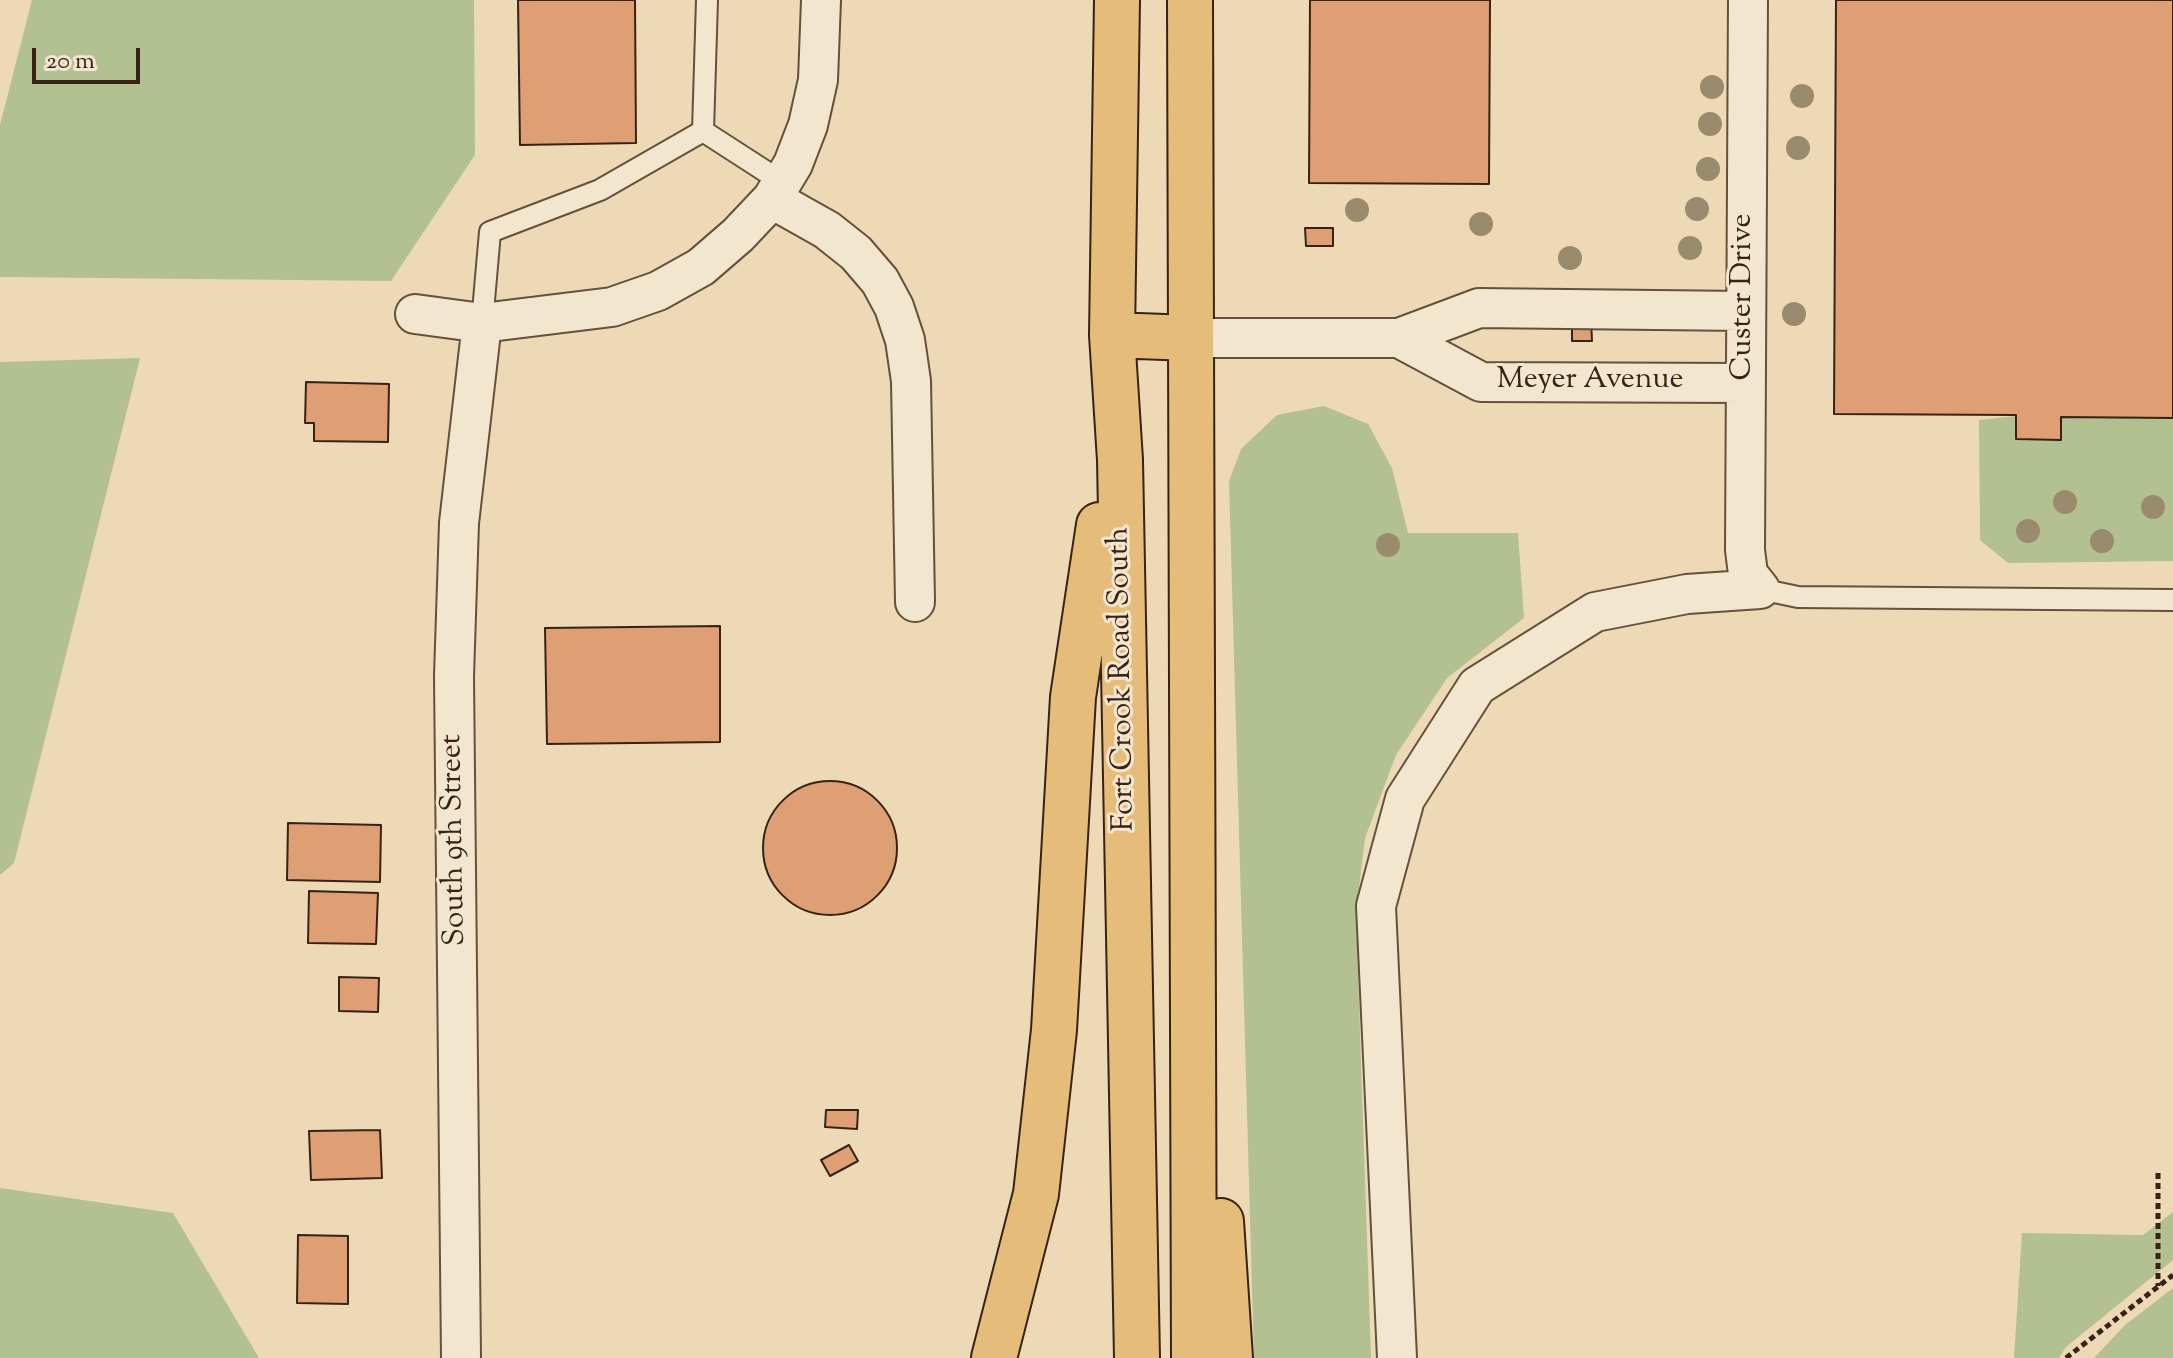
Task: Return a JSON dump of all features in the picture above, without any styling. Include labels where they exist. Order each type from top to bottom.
[{"type":"main road","name":"Fort Crook Road South","points":[[1117,0],[1112,335],[1120,460],[1137,1358]]},
{"type":"main road","points":[[1190,0],[1194,1358]]},
{"type":"main road","points":[[994,1358],[1036,1194],[1043,1137],[1054,1030],[1073,697],[1097,549],[1112,335],[1191,338]]},
{"type":"main road","points":[[1193,783],[1230,1358]]},
{"type":"street","points":[[415,314],[482,323],[612,307],[658,291],[701,267],[738,235],[777,191],[808,125],[818,80],[821,0]]},
{"type":"street","name":"Custer Drive","points":[[1748,0],[1745,550],[1748,574],[1760,589]]},
{"type":"street","points":[[777,191],[856,253],[880,281],[894,307],[905,340],[911,381],[915,602]]},
{"type":"street","name":"Meyer Avenue","points":[[1191,338],[1399,338],[1479,308],[1744,311]]},
{"type":"street","name":"South 9th Street","points":[[461,1358],[454,676],[459,523],[482,323]]},
{"type":"street","name":"Meyer Avenue","points":[[1399,338],[1481,382],[1745,383]]},
{"type":"street","points":[[1397,1358],[1376,906],[1405,799],[1477,686],[1595,612],[1687,594],[1760,589]]},
{"type":"lane","points":[[703,131],[707,0]]},
{"type":"lane","points":[[703,131],[777,191]]},
{"type":"lane","points":[[482,323],[490,232],[600,190],[703,131]]},
{"type":"lane","points":[[1760,589],[1798,597],[2173,600]]},
{"type":"path","points":[[2158,1173],[2158,1287]]},
{"type":"path","points":[[2066,1358],[2173,1275]]},
{"type":"green space","points":[[32,0],[474,0],[475,155],[391,281],[0,277],[0,125]]},
{"type":"green space","points":[[140,358],[14,863],[0,875],[0,362]]},
{"type":"green space","points":[[1324,406],[1368,424],[1392,468],[1408,533],[1518,533],[1524,618],[1447,678],[1396,755],[1365,838],[1356,913],[1371,1358],[1254,1358],[1229,481],[1241,449],[1277,415]]},
{"type":"green space","points":[[2016,416],[2016,439],[2061,440],[2061,417],[2173,418],[2173,561],[2008,563],[1980,540],[1979,420]]},
{"type":"green space","points":[[0,1188],[173,1213],[259,1358],[0,1358]]},
{"type":"green space","points":[[2173,1212],[2173,1260],[2066,1347],[2059,1358],[2014,1358],[2022,1233],[2143,1235]]},
{"type":"green space","points":[[2173,1288],[2173,1358],[2094,1358],[2125,1325]]},
{"type":"building","points":[[518,0],[635,0],[636,143],[520,145]]},
{"type":"building","points":[[1310,0],[1490,0],[1489,184],[1309,183]]},
{"type":"building","points":[[1836,0],[2173,0],[2173,418],[2061,417],[2061,440],[2016,439],[2016,415],[1834,414]]},
{"type":"building","points":[[1305,228],[1333,228],[1333,246],[1306,246]]},
{"type":"building","points":[[1572,320],[1591,320],[1592,341],[1572,341]]},
{"type":"building","points":[[306,382],[389,384],[388,442],[314,441],[314,423],[305,423]]},
{"type":"building","points":[[720,626],[720,742],[547,744],[545,628]]},
{"type":"building","points":[[830,781],[856,786],[877,801],[892,822],[897,848],[892,874],[877,895],[856,910],[830,915],[804,910],[783,895],[768,874],[763,848],[768,822],[783,801],[804,786]]},
{"type":"building","points":[[288,823],[381,825],[380,882],[287,880]]},
{"type":"building","points":[[309,891],[378,893],[376,944],[308,943]]},
{"type":"building","points":[[339,977],[379,978],[378,1012],[339,1011]]},
{"type":"building","points":[[826,1110],[858,1110],[857,1129],[825,1127]]},
{"type":"building","points":[[380,1130],[382,1178],[311,1180],[309,1131]]},
{"type":"building","points":[[849,1145],[858,1161],[830,1176],[821,1160]]},
{"type":"building","points":[[298,1235],[348,1236],[348,1304],[297,1303]]}]
